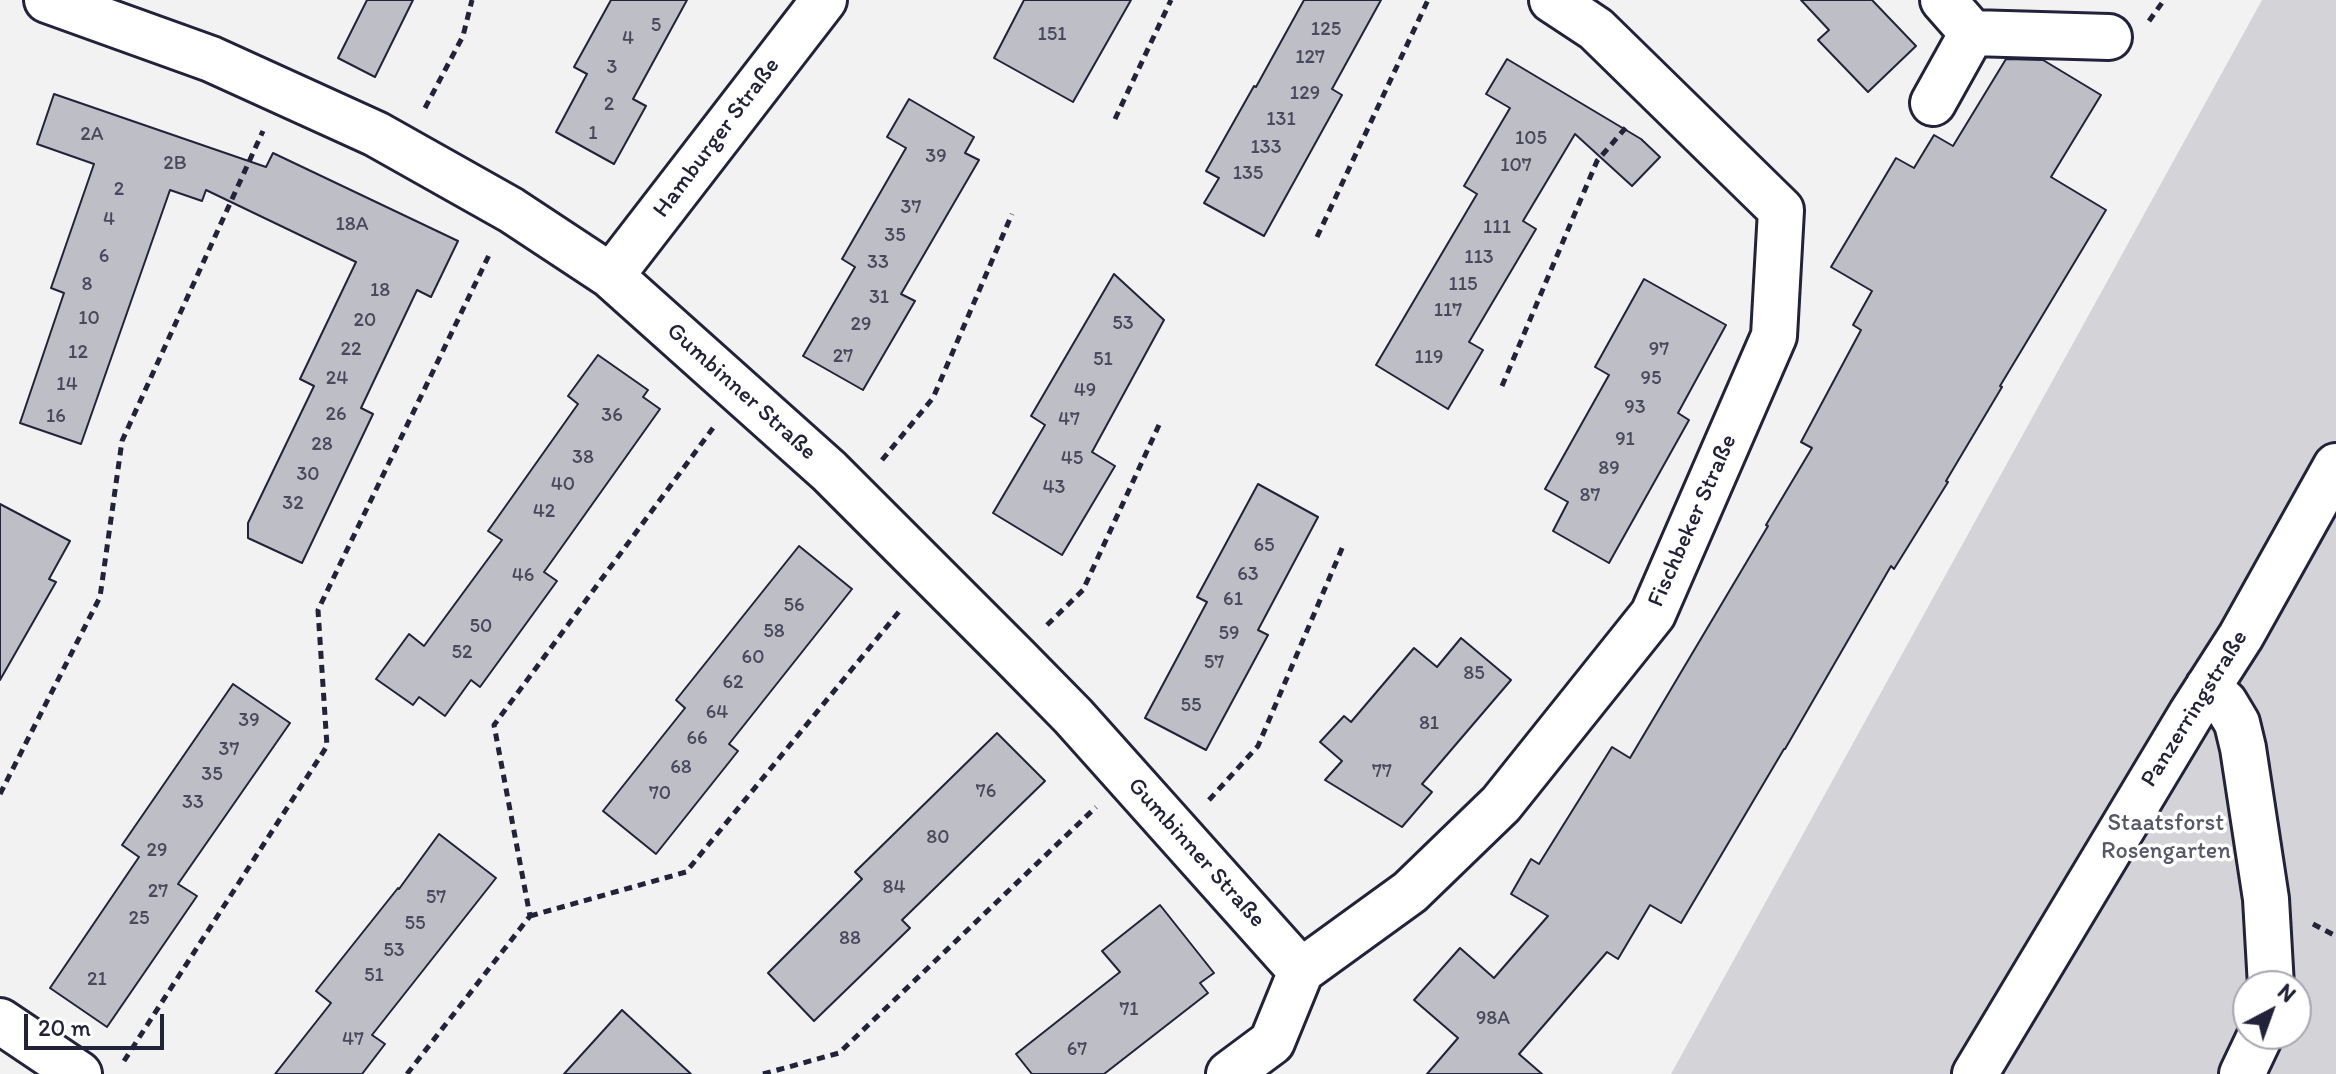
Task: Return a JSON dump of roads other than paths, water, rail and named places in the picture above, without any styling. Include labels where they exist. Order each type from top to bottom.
[{"type":"street","name":"Gumbinner Straße","points":[[47,0],[211,59],[376,134],[511,210],[611,276],[853,495],[1015,657],[1073,716],[1301,971]]},
{"type":"street","name":"Hamburger Straße","points":[[611,276],[824,0]]},
{"type":"street","name":"Fischbeker Straße","points":[[1301,971],[1410,892],[1501,804],[1653,614],[1774,336],[1781,210],[1596,29],[1552,0]]},
{"type":"street","points":[[1943,0],[1972,33],[2109,37]]},
{"type":"street","points":[[1933,103],[1972,33]]},
{"type":"street","name":"Panzerringstraße","points":[[1975,1074],[2241,636],[2336,466]]},
{"type":"street","points":[[2208,687],[2225,703],[2237,723],[2243,748],[2266,899],[2270,970]]},
{"type":"street","points":[[1229,1074],[1277,1058],[1301,971]]},
{"type":"street","points":[[0,1021],[36,1062],[79,1074]]},
{"type":"street","points":[[2242,1074],[2253,1050]]},
{"type":"park label","name":"Staatsforst Rosengarten","points":[[2166,838]]}]
